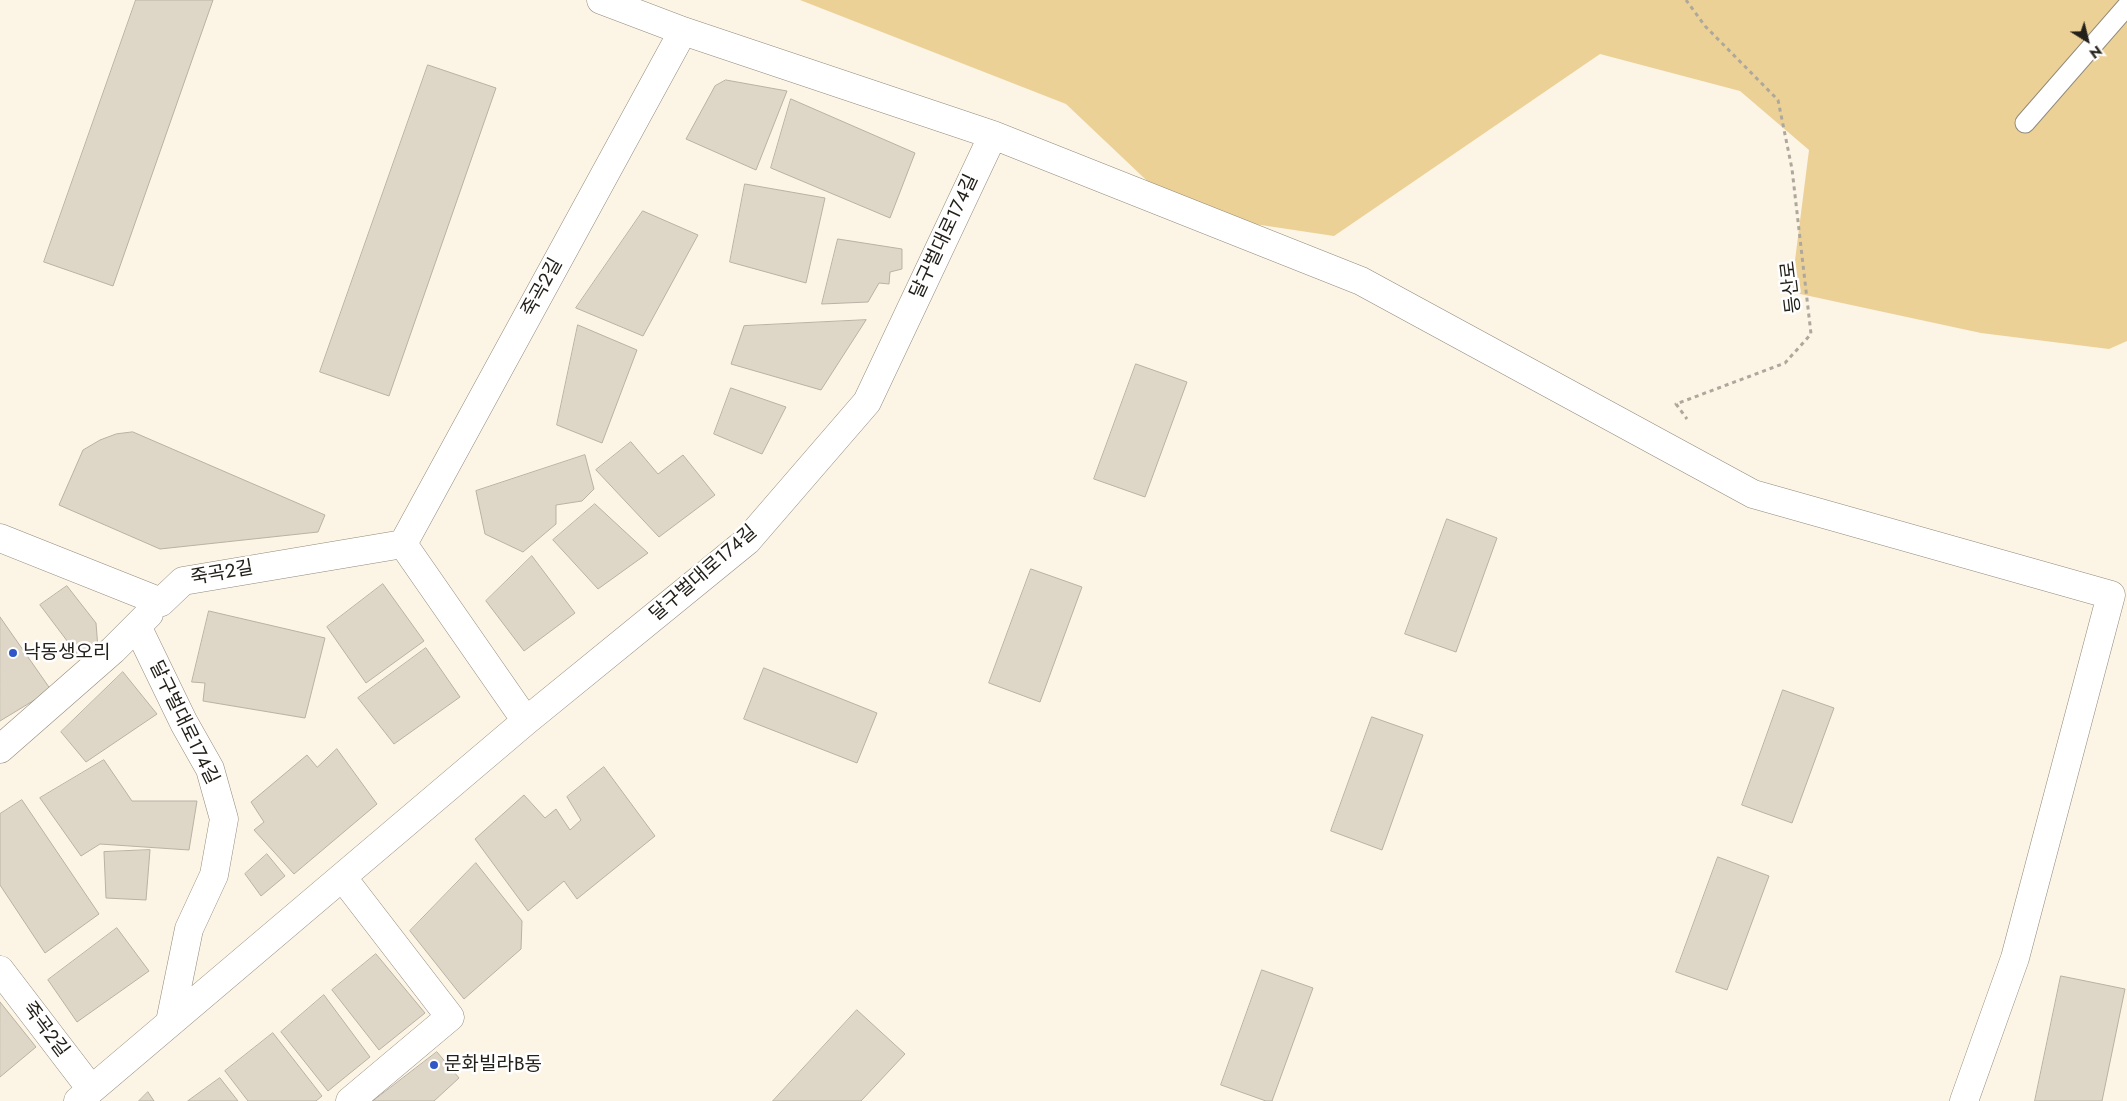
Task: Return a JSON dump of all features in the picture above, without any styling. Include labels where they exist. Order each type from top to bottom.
[{"type":"street","points":[[601,0],[684,32],[993,134],[1361,281],[1753,494],[2111,595],[2015,958],[1964,1101]]},
{"type":"street","name":"죽곡2길","points":[[0,749],[113,650],[183,580],[403,544],[684,32]]},
{"type":"street","name":"달구벌대로174길","points":[[84,1095],[343,878],[526,721],[747,541],[867,402],[993,134]]},
{"type":"street","points":[[0,538],[161,602]]},
{"type":"street","points":[[403,544],[526,721]]},
{"type":"street","name":"달구벌대로174길","points":[[137,626],[184,722],[210,769],[224,819],[214,875],[189,929],[170,1022]]},
{"type":"street","points":[[343,878],[450,1018],[350,1101]]},
{"type":"street","name":"죽곡2길","points":[[0,970],[84,1095]]},
{"type":"lane","points":[[2025,123],[2127,6]]},
{"type":"path","name":"등산로","points":[[1686,0],[1705,26],[1778,100],[1792,169],[1811,334],[1785,363],[1676,404],[1693,425]]},
{"type":"shaded area","points":[[800,0],[2127,0],[2127,341],[2109,349],[1981,333],[1791,292],[1809,150],[1740,91],[1600,54],[1334,236],[1181,213],[1066,104]]},
{"type":"building","points":[[136,0],[213,0],[113,286],[44,262]]},
{"type":"building","points":[[428,65],[496,88],[389,396],[320,372]]},
{"type":"building","points":[[726,80],[787,91],[756,170],[686,139],[715,86]]},
{"type":"building","points":[[791,99],[915,153],[890,218],[771,168]]},
{"type":"building","points":[[745,184],[825,198],[806,283],[730,262]]},
{"type":"building","points":[[643,211],[698,235],[643,336],[576,308]]},
{"type":"building","points":[[838,239],[902,249],[902,269],[890,272],[889,284],[879,283],[868,302],[822,304]]},
{"type":"building","points":[[866,320],[821,390],[731,364],[744,326]]},
{"type":"building","points":[[578,325],[637,350],[602,443],[557,425]]},
{"type":"building","points":[[1136,364],[1187,382],[1145,497],[1094,479]]},
{"type":"building","points":[[731,388],[786,407],[762,454],[714,434]]},
{"type":"building","points":[[133,432],[325,515],[318,532],[160,549],[59,505],[83,450],[100,440],[116,434]]},
{"type":"building","points":[[631,442],[658,474],[683,455],[715,495],[659,537],[596,470]]},
{"type":"building","points":[[585,455],[594,489],[582,501],[556,505],[556,524],[523,552],[485,534],[476,491]]},
{"type":"building","points":[[595,504],[648,553],[598,589],[553,540]]},
{"type":"building","points":[[1447,519],[1497,538],[1456,652],[1405,634]]},
{"type":"building","points":[[532,556],[575,613],[524,651],[486,601]]},
{"type":"building","points":[[1031,569],[1082,587],[1040,702],[989,683]]},
{"type":"building","points":[[383,584],[424,641],[366,683],[327,627]]},
{"type":"building","points":[[67,586],[96,623],[98,648],[80,658],[40,605]]},
{"type":"building","points":[[209,611],[325,638],[305,718],[203,701],[205,683],[192,682]]},
{"type":"building","name":"낙동생오리","points":[[0,617],[51,690],[0,721]]},
{"type":"building","points":[[426,648],[460,697],[394,744],[358,698]]},
{"type":"building","points":[[764,668],[877,713],[857,763],[744,719]]},
{"type":"building","points":[[123,672],[157,714],[86,762],[61,732]]},
{"type":"building","points":[[1783,690],[1834,708],[1792,823],[1742,805]]},
{"type":"building","points":[[1372,717],[1423,735],[1382,850],[1331,831]]},
{"type":"building","points":[[337,749],[377,804],[294,874],[254,830],[264,822],[251,802],[307,755],[317,767]]},
{"type":"building","points":[[104,760],[132,801],[197,801],[189,850],[100,844],[81,856],[40,798]]},
{"type":"building","points":[[604,767],[655,836],[577,899],[564,881],[528,911],[475,839],[524,795],[545,818],[556,809],[570,830],[581,820],[567,797]]},
{"type":"building","points":[[22,800],[99,914],[45,953],[0,885],[0,814]]},
{"type":"building","points":[[150,850],[146,900],[106,898],[104,852]]},
{"type":"building","points":[[267,854],[285,876],[261,896],[245,874]]},
{"type":"building","points":[[1718,857],[1769,876],[1727,990],[1676,972]]},
{"type":"building","points":[[476,863],[522,921],[521,949],[464,999],[410,931]]},
{"type":"building","points":[[117,928],[149,971],[77,1022],[48,980]]},
{"type":"building","points":[[376,954],[425,1013],[379,1050],[332,990]]},
{"type":"building","points":[[1262,970],[1313,988],[1272,1101],[1266,1101],[1221,1085]]},
{"type":"building","points":[[2061,976],[2125,989],[2102,1101],[2035,1101]]},
{"type":"building","points":[[324,995],[370,1057],[328,1091],[281,1032]]},
{"type":"building","points":[[0,1002],[36,1047],[0,1077]]},
{"type":"building","points":[[857,1010],[905,1054],[861,1101],[773,1101]]},
{"type":"building","points":[[273,1033],[322,1096],[316,1101],[248,1101],[225,1071]]},
{"type":"building","name":"문화빌라B동","points":[[437,1052],[459,1078],[434,1101],[373,1101]]},
{"type":"building","points":[[220,1078],[238,1101],[188,1101]]},
{"type":"building","points":[[148,1092],[154,1101],[139,1101]]},
{"type":"place","name":"낙동생오리","points":[[13,653]]},
{"type":"place","name":"문화빌라B동","points":[[434,1065]]}]
